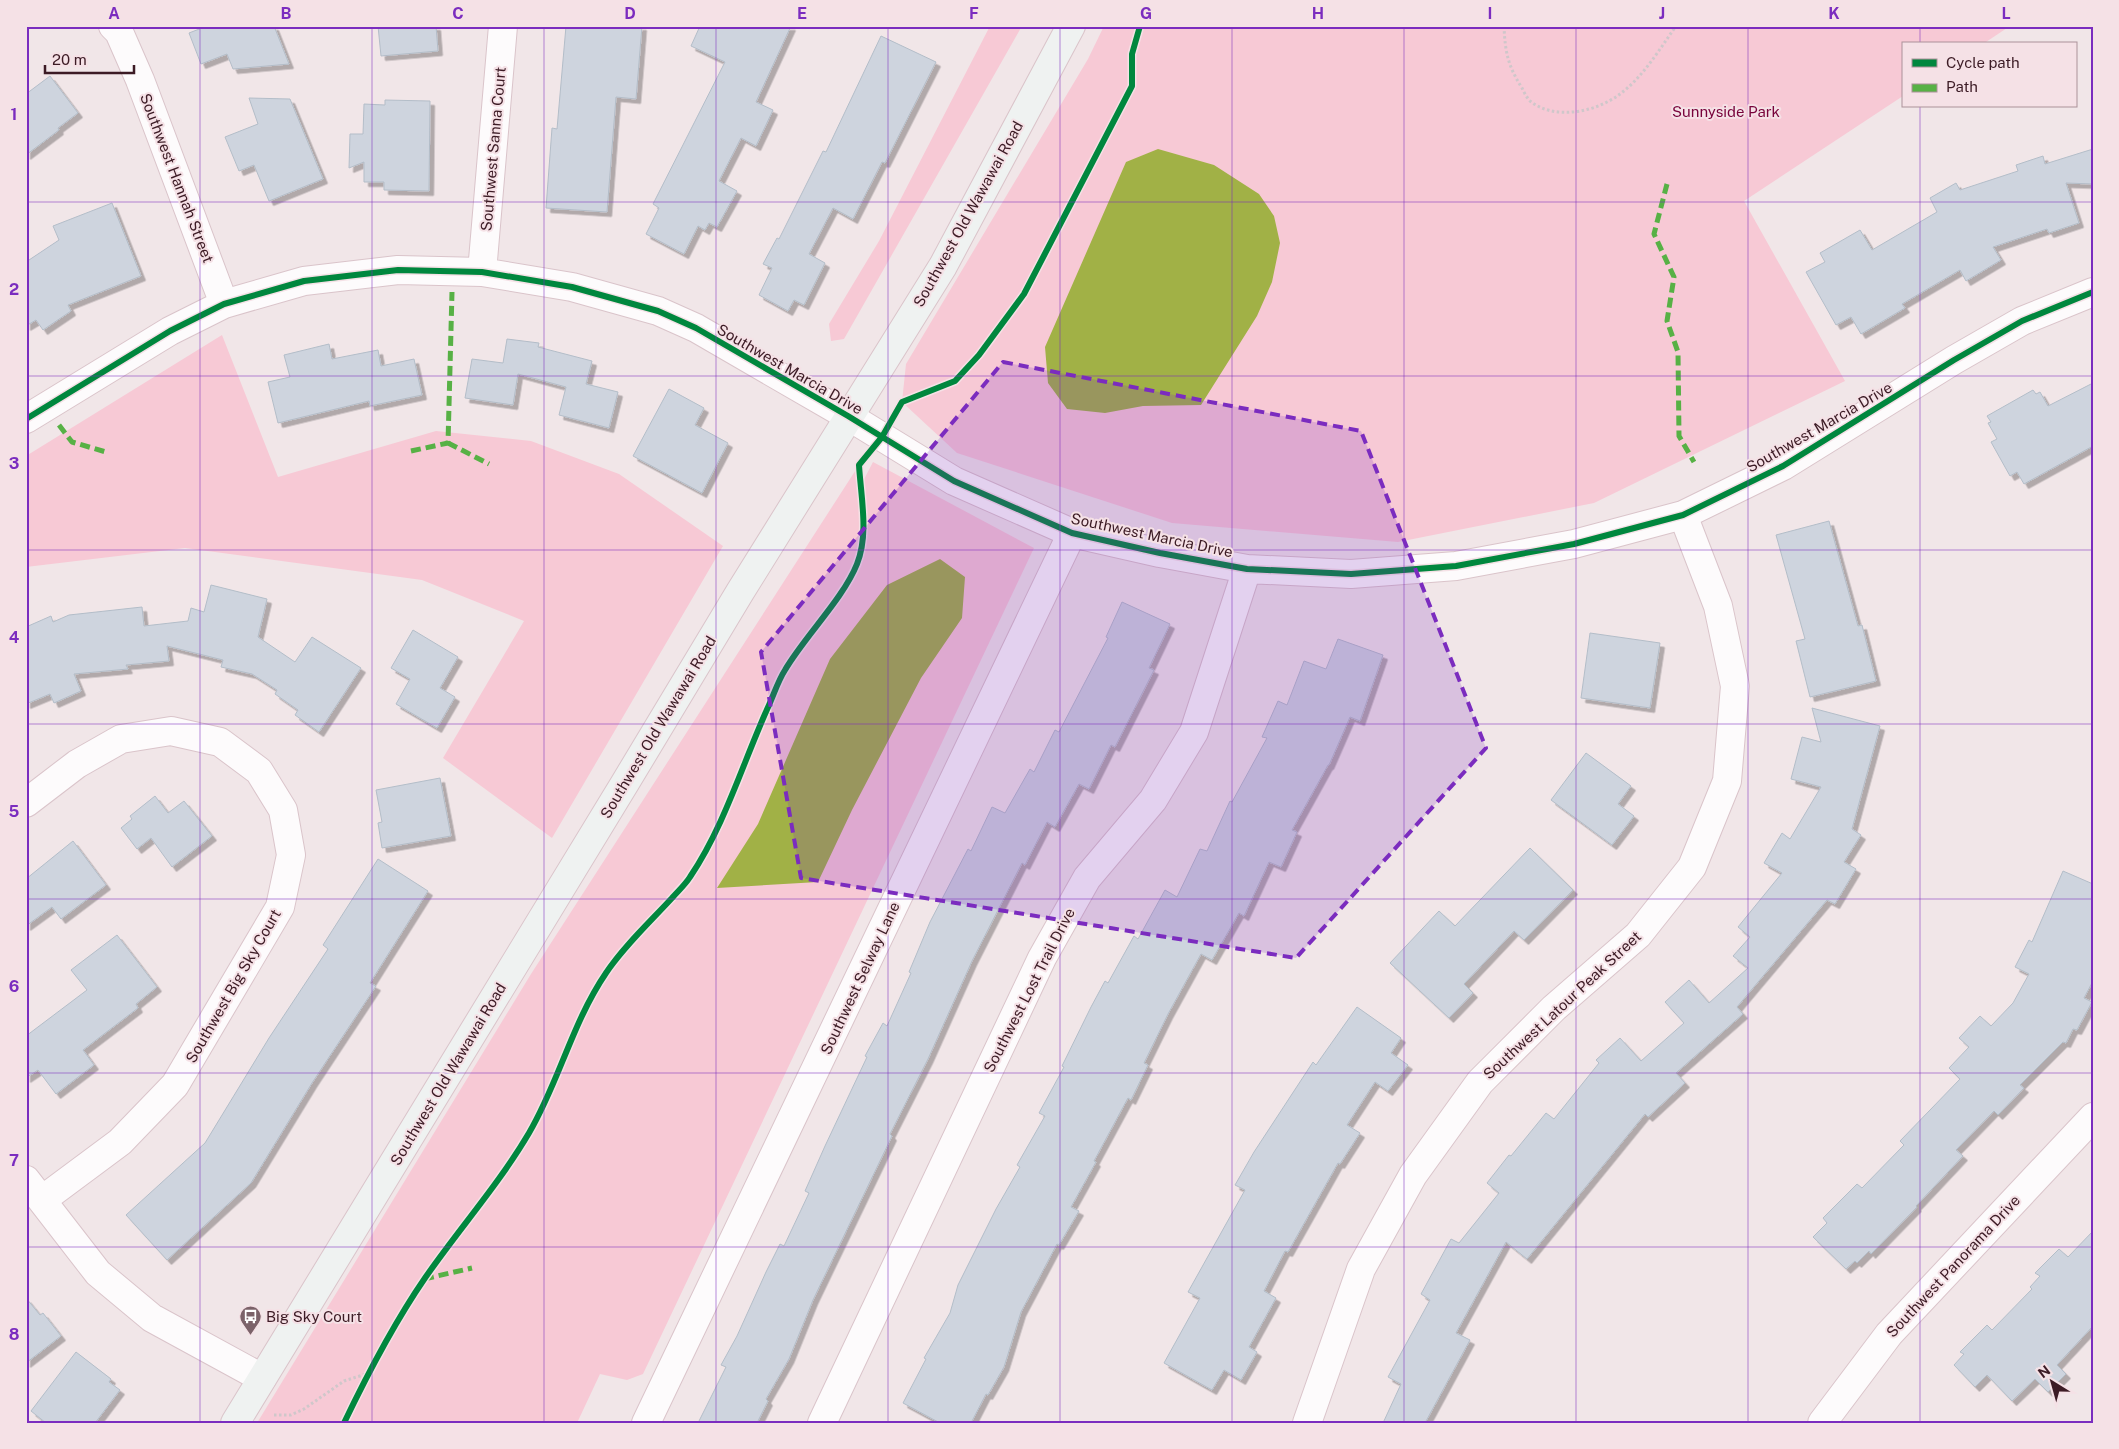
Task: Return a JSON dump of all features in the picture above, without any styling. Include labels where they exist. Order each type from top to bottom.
[{"type":"main road","name":"Southwest Old Wawawai Road","points":[[240,1414],[848,416],[943,266],[1072,26]]},
{"type":"street","name":"Southwest Hannah Street","points":[[113,26],[119,32],[140,80],[224,304]]},
{"type":"street","name":"Southwest Sanna Court","points":[[482,272],[503,26]]},
{"type":"street","name":"Southwest Marcia Drive","points":[[26,419],[170,331],[224,304],[304,281],[398,270],[482,272],[572,286],[658,312],[696,328],[848,416],[954,481],[1072,533],[1160,553],[1247,568],[1352,574],[1456,566],[1574,544],[1683,515],[1783,466],[1954,360],[2022,321],[2093,292]]},
{"type":"street","name":"Southwest Latour Peak Street","points":[[1307,1423],[1361,1269],[1413,1175],[1480,1082],[1554,1008],[1638,935],[1692,867],[1696,858],[1727,781],[1735,686],[1718,606],[1683,515]]},
{"type":"street","name":"Southwest Selway Lane","points":[[646,1423],[1072,533]]},
{"type":"street","name":"Southwest Lost Trail Drive","points":[[822,1423],[1042,958],[1087,878],[1153,800],[1194,732],[1247,568]]},
{"type":"street","name":"Southwest Big Sky Court","points":[[26,803],[77,764],[121,739],[170,731],[220,742],[259,771],[283,810],[291,855],[280,907],[175,1085],[120,1142],[34,1190],[98,1273],[152,1318],[262,1378]]},
{"type":"street","name":"Southwest Panorama Drive","points":[[1822,1423],[1889,1334],[2093,1117]]},
{"type":"path","points":[[1504,26],[1510,69],[1529,100],[1551,110],[1576,113],[1604,104],[1620,94],[1650,63],[1676,26]]},
{"type":"path","points":[[240,1414],[290,1415],[304,1409],[344,1381],[369,1373]]},
{"type":"highlighted area","points":[[1003,362],[1361,431],[1486,748],[1296,958],[801,878],[761,652]]},
{"type":"green space","points":[[990,26],[1022,26],[844,339],[831,341],[829,324],[879,241]]},
{"type":"green space","name":"Sunnyside Park","points":[[1104,26],[2010,26],[1986,42],[1902,42],[1902,97],[1744,201],[1845,381],[1594,503],[1398,542],[1172,523],[957,453],[902,402],[906,364],[1088,59]]},
{"type":"green space","points":[[222,335],[278,477],[436,431],[531,441],[619,474],[723,546],[552,838],[443,758],[524,621],[422,580],[185,548],[26,567],[26,456]]},
{"type":"green space","points":[[873,462],[1034,548],[643,1374],[627,1380],[600,1374],[577,1423],[257,1423],[531,974],[859,465],[860,487]]},
{"type":"shaded area","points":[[1158,149],[1214,165],[1259,194],[1274,216],[1280,243],[1272,282],[1257,316],[1201,405],[1143,406],[1105,413],[1067,409],[1048,383],[1045,347],[1126,162]]},
{"type":"shaded area","points":[[940,559],[965,577],[962,618],[921,678],[852,810],[818,882],[717,888],[758,824],[830,659],[887,585]]},
{"type":"building","points":[[207,26],[274,26],[289,64],[233,69],[227,54],[201,64],[189,33]]},
{"type":"building","points":[[378,26],[436,26],[438,51],[381,56]]},
{"type":"building","points":[[566,26],[642,26],[636,99],[616,97],[607,212],[546,208],[552,128],[557,129]]},
{"type":"building","points":[[700,26],[791,26],[756,102],[773,110],[756,146],[741,138],[719,181],[737,191],[717,227],[709,223],[705,230],[698,226],[684,254],[646,234],[659,208],[653,204],[725,62],[691,46]]},
{"type":"building","points":[[881,36],[936,62],[885,163],[882,162],[853,219],[833,208],[809,254],[825,263],[804,305],[794,300],[788,311],[759,295],[772,268],[763,264],[777,238],[779,239],[823,151],[826,152]]},
{"type":"building","points":[[50,76],[78,113],[26,155],[26,94]]},
{"type":"building","points":[[249,98],[290,99],[323,179],[269,201],[254,165],[239,171],[225,137],[258,124]]},
{"type":"building","points":[[385,100],[430,101],[429,191],[384,190],[384,182],[364,182],[364,162],[349,168],[350,134],[363,134],[364,104],[385,105]]},
{"type":"building","points":[[2093,149],[2093,184],[2066,183],[2079,223],[2049,233],[2047,229],[1993,247],[2001,260],[1966,281],[1960,270],[1902,304],[1905,308],[1861,334],[1851,317],[1836,325],[1806,272],[1825,262],[1820,253],[1860,230],[1872,250],[1937,212],[1930,198],[1956,183],[1960,190],[2018,171],[2016,165],[2043,156],[2045,164]]},
{"type":"building","points":[[112,203],[141,276],[68,305],[71,311],[43,330],[36,320],[26,326],[26,262],[59,240],[53,226]]},
{"type":"building","points":[[507,339],[539,343],[538,347],[592,361],[586,384],[618,392],[609,428],[559,415],[566,387],[518,374],[513,405],[465,398],[472,359],[503,363]]},
{"type":"building","points":[[329,344],[332,359],[378,350],[381,366],[414,359],[422,395],[370,406],[369,401],[278,423],[268,382],[290,377],[284,355]]},
{"type":"building","points":[[2093,383],[2093,446],[2024,484],[2017,472],[2010,476],[1991,442],[1997,439],[1988,423],[1991,422],[1987,416],[2033,390],[2036,394],[2040,392],[2048,406]]},
{"type":"building","points":[[669,389],[704,408],[695,425],[728,443],[702,493],[633,456]]},
{"type":"building","points":[[1829,521],[1858,626],[1862,625],[1876,681],[1810,697],[1796,641],[1805,639],[1776,535]]},
{"type":"building","points":[[211,585],[267,599],[258,637],[295,662],[312,637],[361,668],[319,732],[295,715],[298,710],[275,694],[277,690],[252,674],[221,667],[223,660],[167,646],[169,661],[126,665],[128,669],[74,674],[81,691],[54,703],[50,694],[26,704],[26,627],[51,616],[53,622],[69,615],[142,607],[144,626],[188,621],[191,608],[204,612]]},
{"type":"building","points":[[1122,602],[1170,624],[1149,668],[1154,670],[1115,747],[1111,745],[1089,789],[1079,784],[1055,827],[1047,822],[1025,865],[1022,863],[972,961],[928,1059],[890,1134],[892,1136],[813,1300],[789,1359],[766,1399],[768,1401],[757,1423],[698,1423],[726,1367],[721,1365],[737,1336],[780,1244],[784,1246],[809,1193],[805,1191],[867,1057],[865,1056],[883,1023],[887,1026],[911,973],[909,972],[930,922],[968,849],[971,851],[992,807],[1005,813],[1030,769],[1034,772],[1055,730],[1059,732],[1108,638],[1106,637]]},
{"type":"building","points":[[413,630],[458,657],[440,688],[455,697],[437,728],[396,704],[410,679],[391,668]]},
{"type":"building","points":[[1590,633],[1660,643],[1650,708],[1581,698]]},
{"type":"building","points":[[1338,639],[1383,655],[1360,721],[1350,717],[1329,765],[1292,830],[1297,832],[1281,867],[1269,862],[1244,916],[1239,913],[1212,960],[1201,954],[1144,1063],[1148,1065],[1131,1100],[1128,1098],[1071,1207],[1079,1211],[1059,1245],[1057,1244],[1021,1312],[1004,1367],[988,1395],[986,1394],[971,1423],[940,1423],[903,1403],[926,1359],[924,1358],[950,1313],[958,1285],[996,1209],[1020,1167],[1017,1165],[1045,1116],[1039,1113],[1064,1067],[1062,1066],[1091,1007],[1105,981],[1108,983],[1134,936],[1138,939],[1165,890],[1177,897],[1200,849],[1207,851],[1230,801],[1232,802],[1267,738],[1262,737],[1278,701],[1287,705],[1304,661],[1326,669]]},
{"type":"building","points":[[1812,708],[1880,726],[1852,829],[1861,835],[1844,862],[1856,869],[1835,904],[1827,900],[1737,1007],[1743,1014],[1676,1073],[1685,1083],[1648,1117],[1645,1114],[1527,1259],[1506,1242],[1456,1333],[1470,1340],[1425,1423],[1383,1423],[1401,1384],[1388,1377],[1430,1300],[1421,1294],[1451,1239],[1459,1243],[1499,1193],[1487,1183],[1509,1155],[1511,1156],[1546,1113],[1554,1119],[1599,1063],[1596,1060],[1620,1038],[1641,1061],[1684,1023],[1665,1002],[1689,980],[1709,1003],[1748,968],[1733,956],[1750,937],[1738,927],[1782,873],[1764,863],[1782,833],[1790,839],[1821,787],[1791,779],[1802,737],[1821,742]]},
{"type":"building","points":[[1586,753],[1631,786],[1618,804],[1634,816],[1612,845],[1551,800]]},
{"type":"building","points":[[440,778],[451,836],[382,848],[378,823],[382,822],[376,790]]},
{"type":"building","points":[[155,796],[168,813],[184,801],[212,836],[172,867],[151,838],[137,849],[121,828],[132,819],[130,816]]},
{"type":"building","points":[[73,841],[106,885],[61,919],[52,907],[26,926],[26,879]]},
{"type":"building","points":[[1530,848],[1573,890],[1524,940],[1514,931],[1464,984],[1473,993],[1449,1018],[1390,963],[1439,911],[1455,926]]},
{"type":"building","points":[[378,859],[428,891],[370,983],[376,986],[312,1083],[251,1183],[167,1260],[126,1215],[205,1143],[269,1038],[328,949],[323,945]]},
{"type":"building","points":[[2063,871],[2093,884],[2093,981],[2084,998],[2092,1002],[2077,1030],[2073,1029],[2066,1043],[2063,1042],[2020,1085],[2024,1088],[1998,1115],[1994,1111],[1956,1150],[1963,1156],[1917,1207],[1871,1254],[1869,1251],[1857,1263],[1855,1261],[1846,1269],[1813,1237],[1827,1223],[1823,1218],[1857,1184],[1862,1188],[1904,1145],[1900,1141],[1960,1079],[1949,1068],[1969,1047],[1959,1038],[1980,1016],[1991,1026],[2013,1003],[2029,974],[2015,967],[2029,940],[2032,942]]},
{"type":"building","points":[[117,935],[157,987],[136,1004],[138,1008],[83,1050],[94,1065],[56,1094],[38,1070],[26,1078],[26,1036],[87,990],[71,970]]},
{"type":"building","points":[[1357,1007],[1401,1038],[1391,1053],[1408,1065],[1388,1091],[1375,1082],[1347,1125],[1360,1133],[1340,1164],[1338,1163],[1288,1252],[1285,1251],[1264,1291],[1276,1298],[1249,1347],[1257,1352],[1241,1380],[1224,1370],[1212,1390],[1164,1363],[1200,1298],[1188,1292],[1245,1190],[1235,1185],[1254,1152],[1313,1062],[1316,1065]]},
{"type":"building","points":[[2093,1231],[2093,1326],[2057,1365],[2066,1374],[2048,1392],[2035,1379],[2012,1401],[1987,1375],[1975,1387],[1954,1365],[1964,1354],[1960,1352],[1987,1325],[1992,1330],[2032,1289],[2030,1287],[2040,1276],[2035,1273],[2059,1249],[2068,1257]]},
{"type":"building","points":[[26,1298],[40,1315],[43,1313],[61,1336],[26,1363]]},
{"type":"building","points":[[76,1352],[111,1379],[109,1382],[120,1390],[95,1423],[46,1423],[31,1411]]},
{"type":"marked path","points":[[1667,184],[1654,234],[1674,277],[1667,321],[1678,352],[1679,436],[1694,462]]},
{"type":"marked path","points":[[411,451],[448,443],[452,292]]},
{"type":"marked path","points":[[59,425],[72,442],[106,452]]},
{"type":"marked path","points":[[448,443],[489,464]]},
{"type":"marked path","points":[[424,1279],[472,1268]]},
{"type":"cycle path","points":[[344,1423],[382,1349],[414,1295],[505,1170],[529,1133],[540,1114],[584,1012],[606,973],[629,944],[686,883],[702,857],[724,815],[778,683],[793,657],[843,591],[857,564],[863,541],[859,465],[882,437],[902,402],[955,381],[979,355],[1024,294],[1132,86],[1132,54],[1140,26]]},
{"type":"cycle path","points":[[26,419],[170,331],[224,304],[304,281],[398,270],[482,272],[572,287],[658,311],[696,328],[848,416],[954,481],[1072,533],[1160,553],[1247,569],[1351,574],[1456,566],[1574,544],[1683,515],[1783,466],[1954,360],[2022,321],[2093,292]]},
{"type":"place","name":"Big Sky Court","points":[[250,1335]]}]
